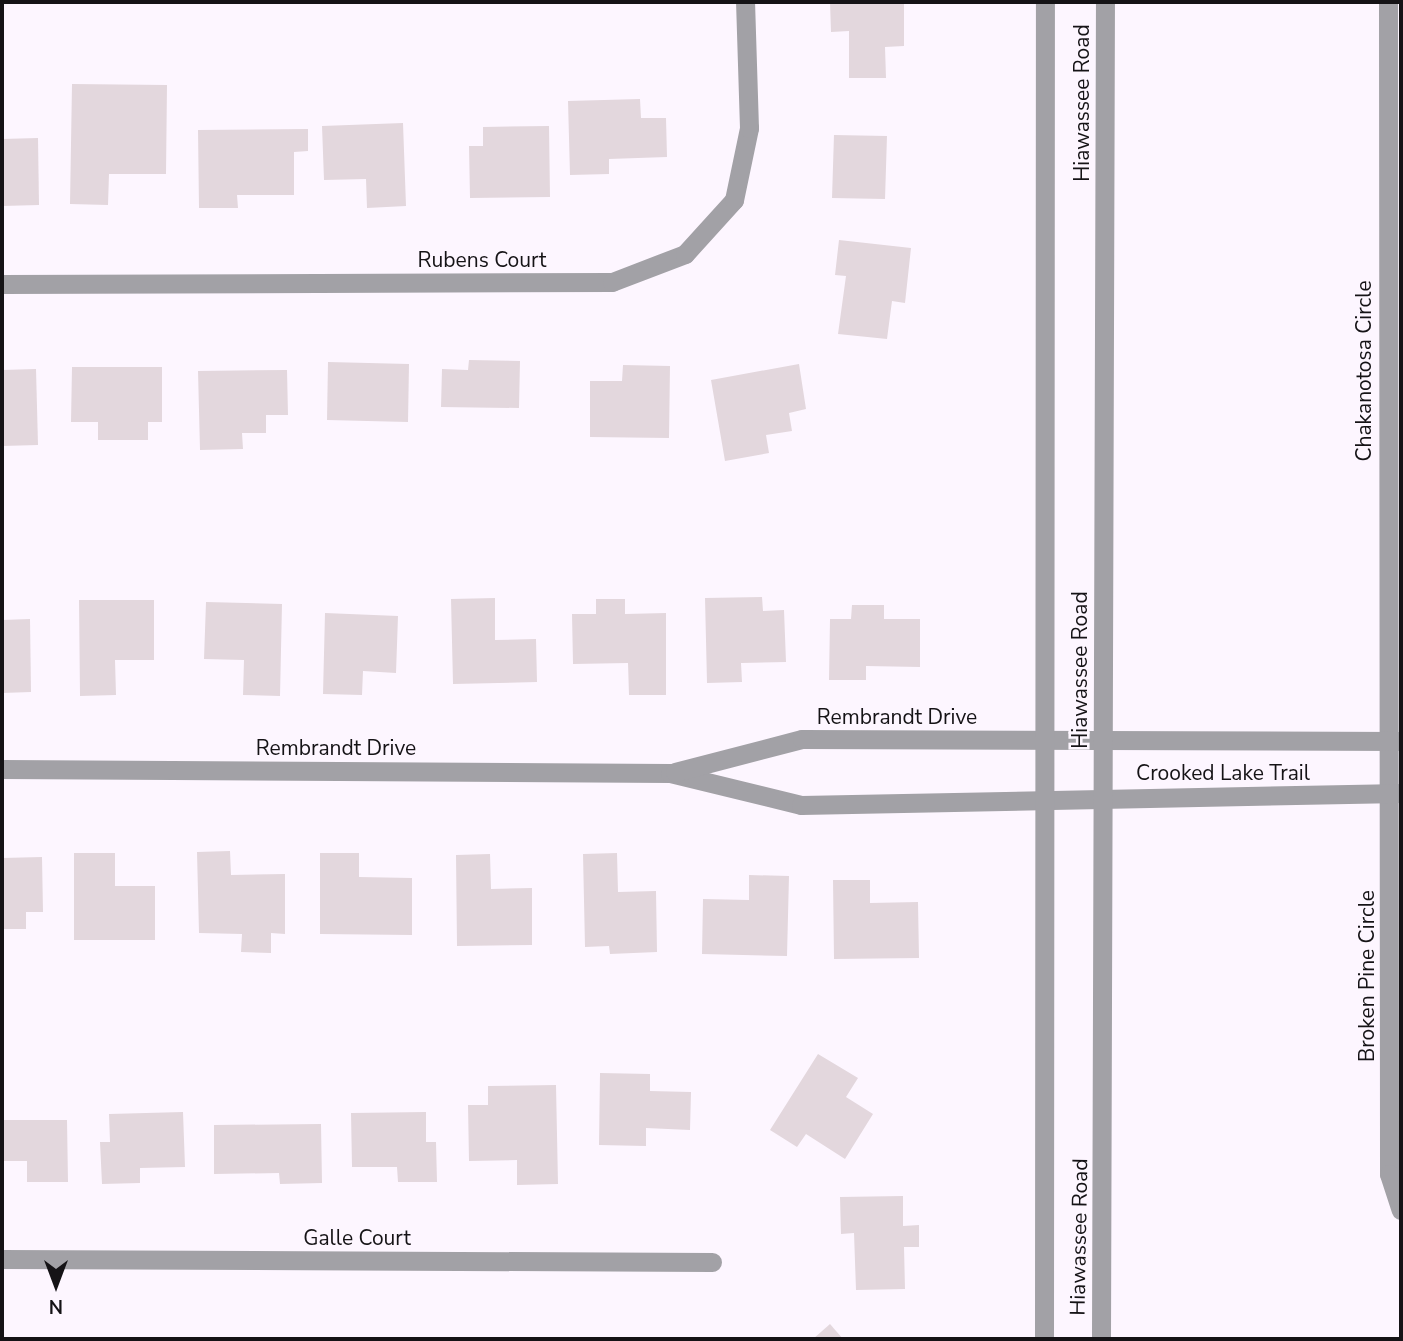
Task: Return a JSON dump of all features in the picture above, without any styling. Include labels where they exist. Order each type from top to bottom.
[{"type":"street","name":"Rubens Court","points":[[2,284],[612,282],[685,254],[734,200],[749,128],[745,2]]},
{"type":"street","name":"Hiawassee Road","points":[[1044,1339],[1045,2]]},
{"type":"street","name":"Hiawassee Road","points":[[1101,1339],[1105,2]]},
{"type":"street","name":"Chakanotosa Circle","points":[[1388,2],[1393,249],[1396,741]]},
{"type":"street","name":"Rembrandt Drive","points":[[670,773],[802,739],[1044,741]]},
{"type":"street","name":"Crooked Lake Trail","points":[[1044,741],[1396,741]]},
{"type":"street","name":"Broken Pine Circle","points":[[1396,741],[1389,1174],[1401,1210]]},
{"type":"street","name":"Rembrandt Drive","points":[[2,769],[670,773],[801,805],[1044,801]]},
{"type":"street","name":"Crooked Lake Trail","points":[[1044,801],[1102,797],[1396,794]]},
{"type":"street","name":"Galle Court","points":[[2,1259],[712,1262]]},
{"type":"building","points":[[830,2],[904,2],[904,46],[885,47],[886,78],[849,78],[849,31],[831,32]]},
{"type":"building","points":[[72,84],[167,85],[166,174],[109,174],[108,205],[70,204]]},
{"type":"building","points":[[640,99],[641,118],[666,118],[667,157],[609,159],[609,174],[570,175],[568,101]]},
{"type":"building","points":[[403,123],[406,206],[367,208],[366,179],[324,180],[322,126]]},
{"type":"building","points":[[549,126],[550,197],[470,198],[469,146],[483,146],[483,127]]},
{"type":"building","points":[[308,129],[308,151],[294,152],[294,195],[237,195],[238,208],[199,208],[198,130]]},
{"type":"building","points":[[834,135],[887,136],[885,199],[832,198]]},
{"type":"building","points":[[38,138],[39,205],[2,206],[2,139]]},
{"type":"building","points":[[839,240],[911,248],[905,303],[892,301],[887,339],[838,334],[846,276],[835,275]]},
{"type":"building","points":[[469,360],[520,361],[519,408],[441,407],[442,369],[468,370]]},
{"type":"building","points":[[328,362],[409,364],[408,422],[327,420]]},
{"type":"building","points":[[799,364],[806,409],[789,413],[792,431],[766,435],[769,453],[725,461],[711,380]]},
{"type":"building","points":[[623,365],[670,366],[669,438],[590,437],[590,381],[622,381]]},
{"type":"building","points":[[72,367],[162,367],[162,422],[148,422],[148,440],[98,440],[98,422],[71,422]]},
{"type":"building","points":[[36,369],[38,445],[2,446],[2,370]]},
{"type":"building","points":[[287,370],[288,415],[266,415],[266,433],[242,433],[243,449],[200,450],[198,371]]},
{"type":"building","points":[[762,597],[763,611],[784,610],[786,662],[741,663],[742,682],[707,683],[705,598]]},
{"type":"building","points":[[495,598],[495,640],[536,639],[537,682],[453,684],[451,599]]},
{"type":"building","points":[[596,599],[625,599],[625,614],[666,613],[666,695],[629,695],[628,663],[573,664],[572,614],[596,614]]},
{"type":"building","points":[[79,600],[154,600],[154,660],[115,660],[116,695],[80,696]]},
{"type":"building","points":[[206,602],[282,604],[280,696],[243,695],[244,660],[204,659]]},
{"type":"building","points":[[852,605],[884,605],[884,619],[920,619],[920,667],[866,666],[866,680],[829,680],[830,619],[851,619]]},
{"type":"building","points":[[325,613],[398,616],[396,673],[363,671],[362,695],[323,694]]},
{"type":"building","points":[[30,619],[31,692],[2,693],[2,620]]},
{"type":"building","points":[[230,851],[231,875],[285,874],[285,934],[271,933],[271,953],[241,952],[242,934],[199,933],[197,852]]},
{"type":"building","points":[[74,853],[115,853],[115,886],[155,886],[155,940],[74,940]]},
{"type":"building","points":[[320,853],[359,853],[359,877],[412,878],[412,935],[320,934]]},
{"type":"building","points":[[617,853],[618,892],[656,891],[657,952],[610,954],[609,946],[585,947],[583,854]]},
{"type":"building","points":[[490,854],[491,889],[532,888],[532,945],[457,946],[456,855]]},
{"type":"building","points":[[42,857],[43,912],[26,912],[26,929],[2,929],[2,858]]},
{"type":"building","points":[[749,875],[789,876],[787,956],[702,954],[703,899],[749,900]]},
{"type":"building","points":[[833,880],[870,880],[870,903],[918,902],[919,958],[834,959]]},
{"type":"building","points":[[818,1054],[858,1078],[846,1097],[873,1114],[845,1159],[806,1134],[797,1147],[770,1130]]},
{"type":"building","points":[[600,1073],[650,1074],[650,1091],[691,1092],[690,1130],[646,1128],[646,1146],[599,1145]]},
{"type":"building","points":[[556,1085],[558,1184],[517,1185],[517,1160],[469,1161],[468,1105],[488,1105],[488,1086]]},
{"type":"building","points":[[183,1112],[185,1167],[140,1168],[140,1183],[102,1184],[100,1142],[110,1142],[109,1114]]},
{"type":"building","points":[[426,1112],[426,1142],[436,1142],[437,1182],[398,1182],[397,1167],[352,1167],[351,1113]]},
{"type":"building","points":[[2,1120],[67,1120],[68,1182],[27,1182],[27,1161],[2,1161]]},
{"type":"building","points":[[321,1124],[322,1183],[280,1184],[279,1173],[214,1174],[214,1125]]},
{"type":"building","points":[[903,1196],[903,1226],[919,1225],[919,1247],[904,1247],[905,1289],[856,1290],[854,1233],[841,1234],[840,1197]]},
{"type":"building","points":[[830,1324],[843,1339],[813,1339]]}]
